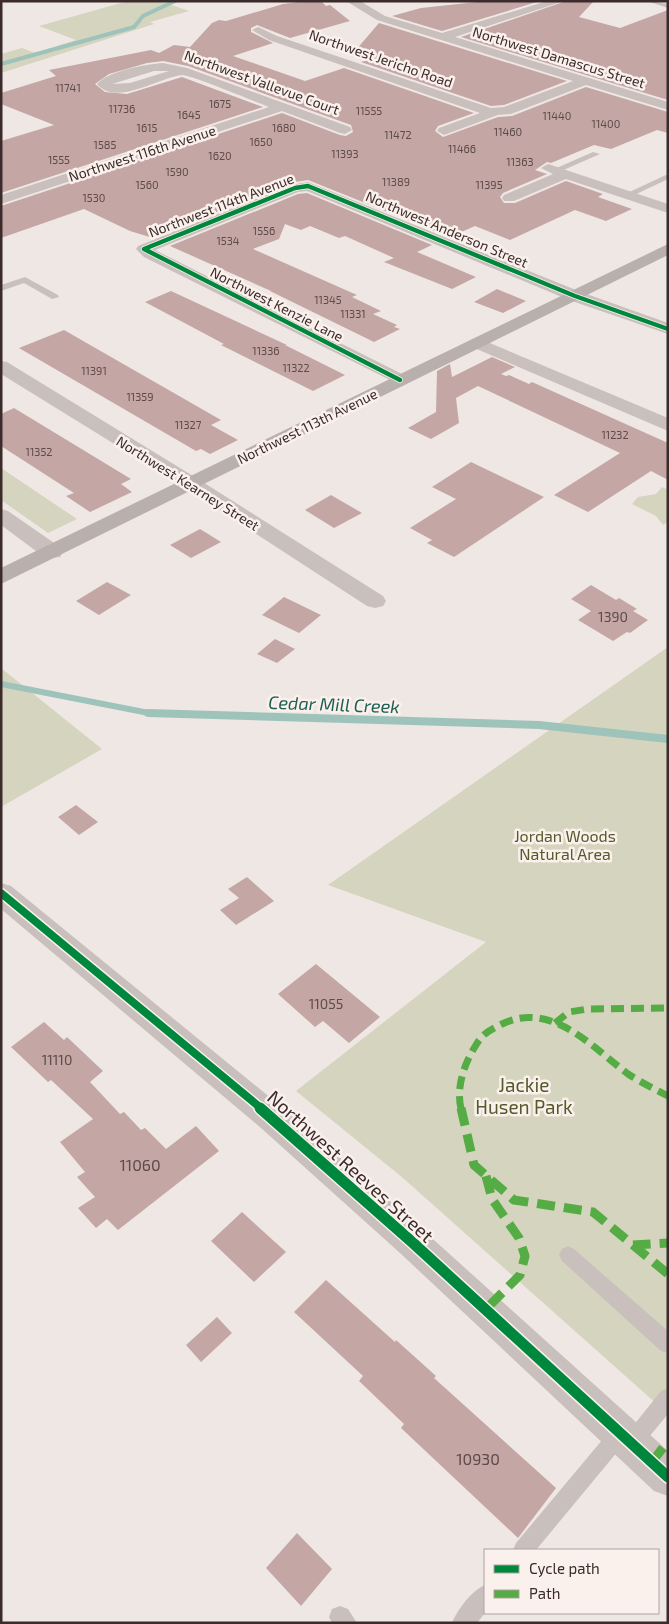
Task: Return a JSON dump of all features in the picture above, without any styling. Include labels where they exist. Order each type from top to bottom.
[{"type":"street","name":"Northwest Damascus Street","points":[[351,1],[381,18],[665,104]]},
{"type":"street","name":"Northwest Damascus Street","points":[[442,37],[559,1]]},
{"type":"street","name":"Northwest Jericho Road","points":[[258,30],[273,38],[495,112]]},
{"type":"street","name":"Northwest Vallevue Court","points":[[183,71],[126,88],[110,88],[103,84],[109,80],[152,67],[168,66],[183,71],[345,130]]},
{"type":"street","points":[[444,131],[495,112],[506,111],[584,81]]},
{"type":"street","name":"Northwest 116th Avenue","points":[[1,200],[282,107]]},
{"type":"street","points":[[509,198],[556,171],[668,209]]},
{"type":"street","name":"Northwest 114th Avenue","points":[[144,249],[295,188],[308,186]]},
{"type":"street","name":"Northwest Anderson Street","points":[[308,186],[575,296],[668,329]]},
{"type":"street","name":"Northwest Kenzie Lane","points":[[144,249],[150,254],[400,380]]},
{"type":"street","name":"Northwest 113th Avenue","points":[[1,577],[668,249]]},
{"type":"street","points":[[478,343],[668,425]]},
{"type":"street","name":"Northwest Kearney Street","points":[[1,366],[191,483],[374,601]]},
{"type":"street","points":[[1,515],[52,552]]},
{"type":"street","name":"Northwest Reeves Street","points":[[1,893],[259,1106],[412,1242],[668,1477]]},
{"type":"lane","points":[[652,1],[668,6]]},
{"type":"lane","points":[[556,171],[596,154]]},
{"type":"lane","points":[[627,195],[668,176]]},
{"type":"lane","points":[[1,288],[25,280],[55,297]]},
{"type":"lane","points":[[568,1255],[668,1344]]},
{"type":"lane","points":[[524,1549],[626,1438],[668,1398]]},
{"type":"lane","points":[[463,1623],[484,1597]]},
{"type":"green space","points":[[128,1],[160,1],[189,11],[150,22],[154,24],[1,73],[1,54],[22,48],[35,53],[76,40],[39,26]]},
{"type":"green space","points":[[1,468],[77,519],[48,533],[1,500]]},
{"type":"green space","points":[[662,487],[668,490],[668,522],[663,525],[656,516],[632,504],[638,497],[656,494]]},
{"type":"green space","name":"Jackie Husen Park","points":[[668,647],[668,1414],[403,1178],[296,1091],[486,942],[328,885]]},
{"type":"green space","points":[[1,668],[102,749],[1,807]]},
{"type":"building","points":[[321,1],[326,6],[330,5],[350,21],[290,38],[257,25],[251,28],[251,32],[273,43],[233,56],[305,81],[344,68],[474,113],[438,126],[435,131],[443,137],[498,117],[512,116],[586,87],[668,112],[668,133],[657,130],[611,149],[594,145],[551,163],[547,162],[535,170],[547,174],[503,193],[500,197],[504,203],[515,203],[566,181],[603,194],[598,197],[632,209],[606,221],[575,210],[510,240],[475,226],[450,237],[308,180],[289,183],[153,238],[130,231],[84,209],[1,238],[1,206],[282,113],[340,135],[346,136],[353,132],[351,125],[188,66],[163,61],[147,63],[109,74],[95,84],[105,92],[127,94],[182,77],[263,107],[1,193],[1,141],[54,125],[1,104],[1,93],[56,76],[49,70],[151,50],[159,53],[174,45],[190,47],[212,23],[219,20],[226,21],[283,4]]},
{"type":"building","points":[[486,1],[540,1],[442,31],[392,16],[421,8]]},
{"type":"building","points":[[566,1],[594,1],[579,17],[620,28],[668,10],[668,100],[461,37]]},
{"type":"building","points":[[379,23],[567,81],[504,105],[491,106],[361,62],[375,58],[355,51]]},
{"type":"building","points":[[307,193],[432,245],[417,252],[476,277],[452,289],[384,262],[394,258],[345,236],[339,238],[310,226],[301,230],[285,224],[279,239],[253,249],[357,295],[352,297],[381,311],[373,314],[397,325],[394,327],[400,329],[374,342],[271,291],[170,246],[298,194]]},
{"type":"building","points":[[497,289],[526,301],[503,313],[474,302]]},
{"type":"building","points":[[171,291],[287,345],[285,345],[345,375],[313,391],[221,345],[224,344],[145,302]]},
{"type":"building","points":[[64,330],[221,420],[211,425],[238,440],[210,454],[201,449],[196,451],[19,348]]},
{"type":"building","points":[[492,357],[515,367],[501,374],[509,375],[529,384],[532,382],[668,443],[668,480],[651,471],[588,512],[554,495],[620,453],[478,386],[456,398],[459,423],[431,439],[408,428],[436,412],[437,371],[450,364],[452,377]]},
{"type":"building","points":[[14,408],[131,479],[121,484],[132,492],[90,512],[66,496],[74,493],[1,446],[1,414]]},
{"type":"building","points":[[471,462],[544,497],[454,557],[427,543],[432,540],[410,528],[456,499],[432,487]]},
{"type":"building","points":[[331,495],[362,513],[334,528],[305,510]]},
{"type":"building","points":[[200,529],[221,542],[191,558],[170,545]]},
{"type":"building","points":[[107,582],[131,595],[99,615],[76,601]]},
{"type":"building","points":[[591,585],[616,600],[619,598],[637,609],[633,611],[648,620],[630,633],[627,632],[613,641],[578,620],[591,611],[571,599]]},
{"type":"building","points":[[284,597],[321,615],[299,633],[262,615]]},
{"type":"building","points":[[275,639],[295,649],[277,663],[257,654]]},
{"type":"building","points":[[76,805],[98,822],[79,835],[58,817]]},
{"type":"building","points":[[247,877],[274,901],[236,925],[220,910],[239,898],[228,889]]},
{"type":"building","points":[[316,964],[380,1017],[349,1043],[323,1021],[315,1027],[278,994]]},
{"type":"building","points":[[44,1022],[64,1040],[67,1037],[103,1071],[90,1082],[120,1114],[124,1112],[141,1130],[145,1128],[166,1149],[196,1126],[219,1151],[118,1230],[107,1219],[96,1228],[78,1208],[95,1197],[77,1177],[85,1172],[60,1142],[93,1119],[51,1080],[48,1082],[11,1047]]},
{"type":"building","points":[[242,1212],[286,1252],[254,1282],[211,1241]]},
{"type":"building","points":[[326,1280],[436,1376],[434,1378],[556,1488],[518,1538],[401,1428],[404,1424],[359,1381],[363,1376],[294,1312]]},
{"type":"building","points":[[217,1317],[232,1333],[201,1362],[186,1345]]},
{"type":"building","points":[[297,1533],[332,1569],[301,1606],[266,1568]]},
{"type":"waterway","name":"Cedar Mill Creek","points":[[1,64],[134,27],[143,16],[175,1]]},
{"type":"waterway","name":"Cedar Mill Creek","points":[[1,684],[149,713]]},
{"type":"waterway","name":"Cedar Mill Creek","points":[[149,713],[539,725],[668,739]]},
{"type":"waterway","name":"Cedar Mill Creek","points":[[149,713],[154,714]]},
{"type":"marked path","points":[[555,1023],[569,1012],[588,1009],[668,1008]]},
{"type":"marked path","points":[[668,1096],[630,1075],[574,1031],[543,1018],[510,1020],[483,1033],[465,1062],[459,1099],[474,1165],[514,1200],[593,1212],[633,1245],[668,1243]]},
{"type":"marked path","points":[[486,1176],[492,1199],[519,1238],[525,1256],[520,1275],[486,1309]]},
{"type":"marked path","points":[[633,1245],[668,1274]]},
{"type":"marked path","points":[[652,1462],[668,1441]]},
{"type":"cycle path","points":[[400,380],[150,254],[144,249],[295,188],[308,186],[575,296],[668,329]]},
{"type":"cycle path","points":[[1,893],[272,1118],[412,1242],[668,1477]]},
{"type":"park label","name":"Jordan Woods Natural Area","points":[[565,844]]}]
